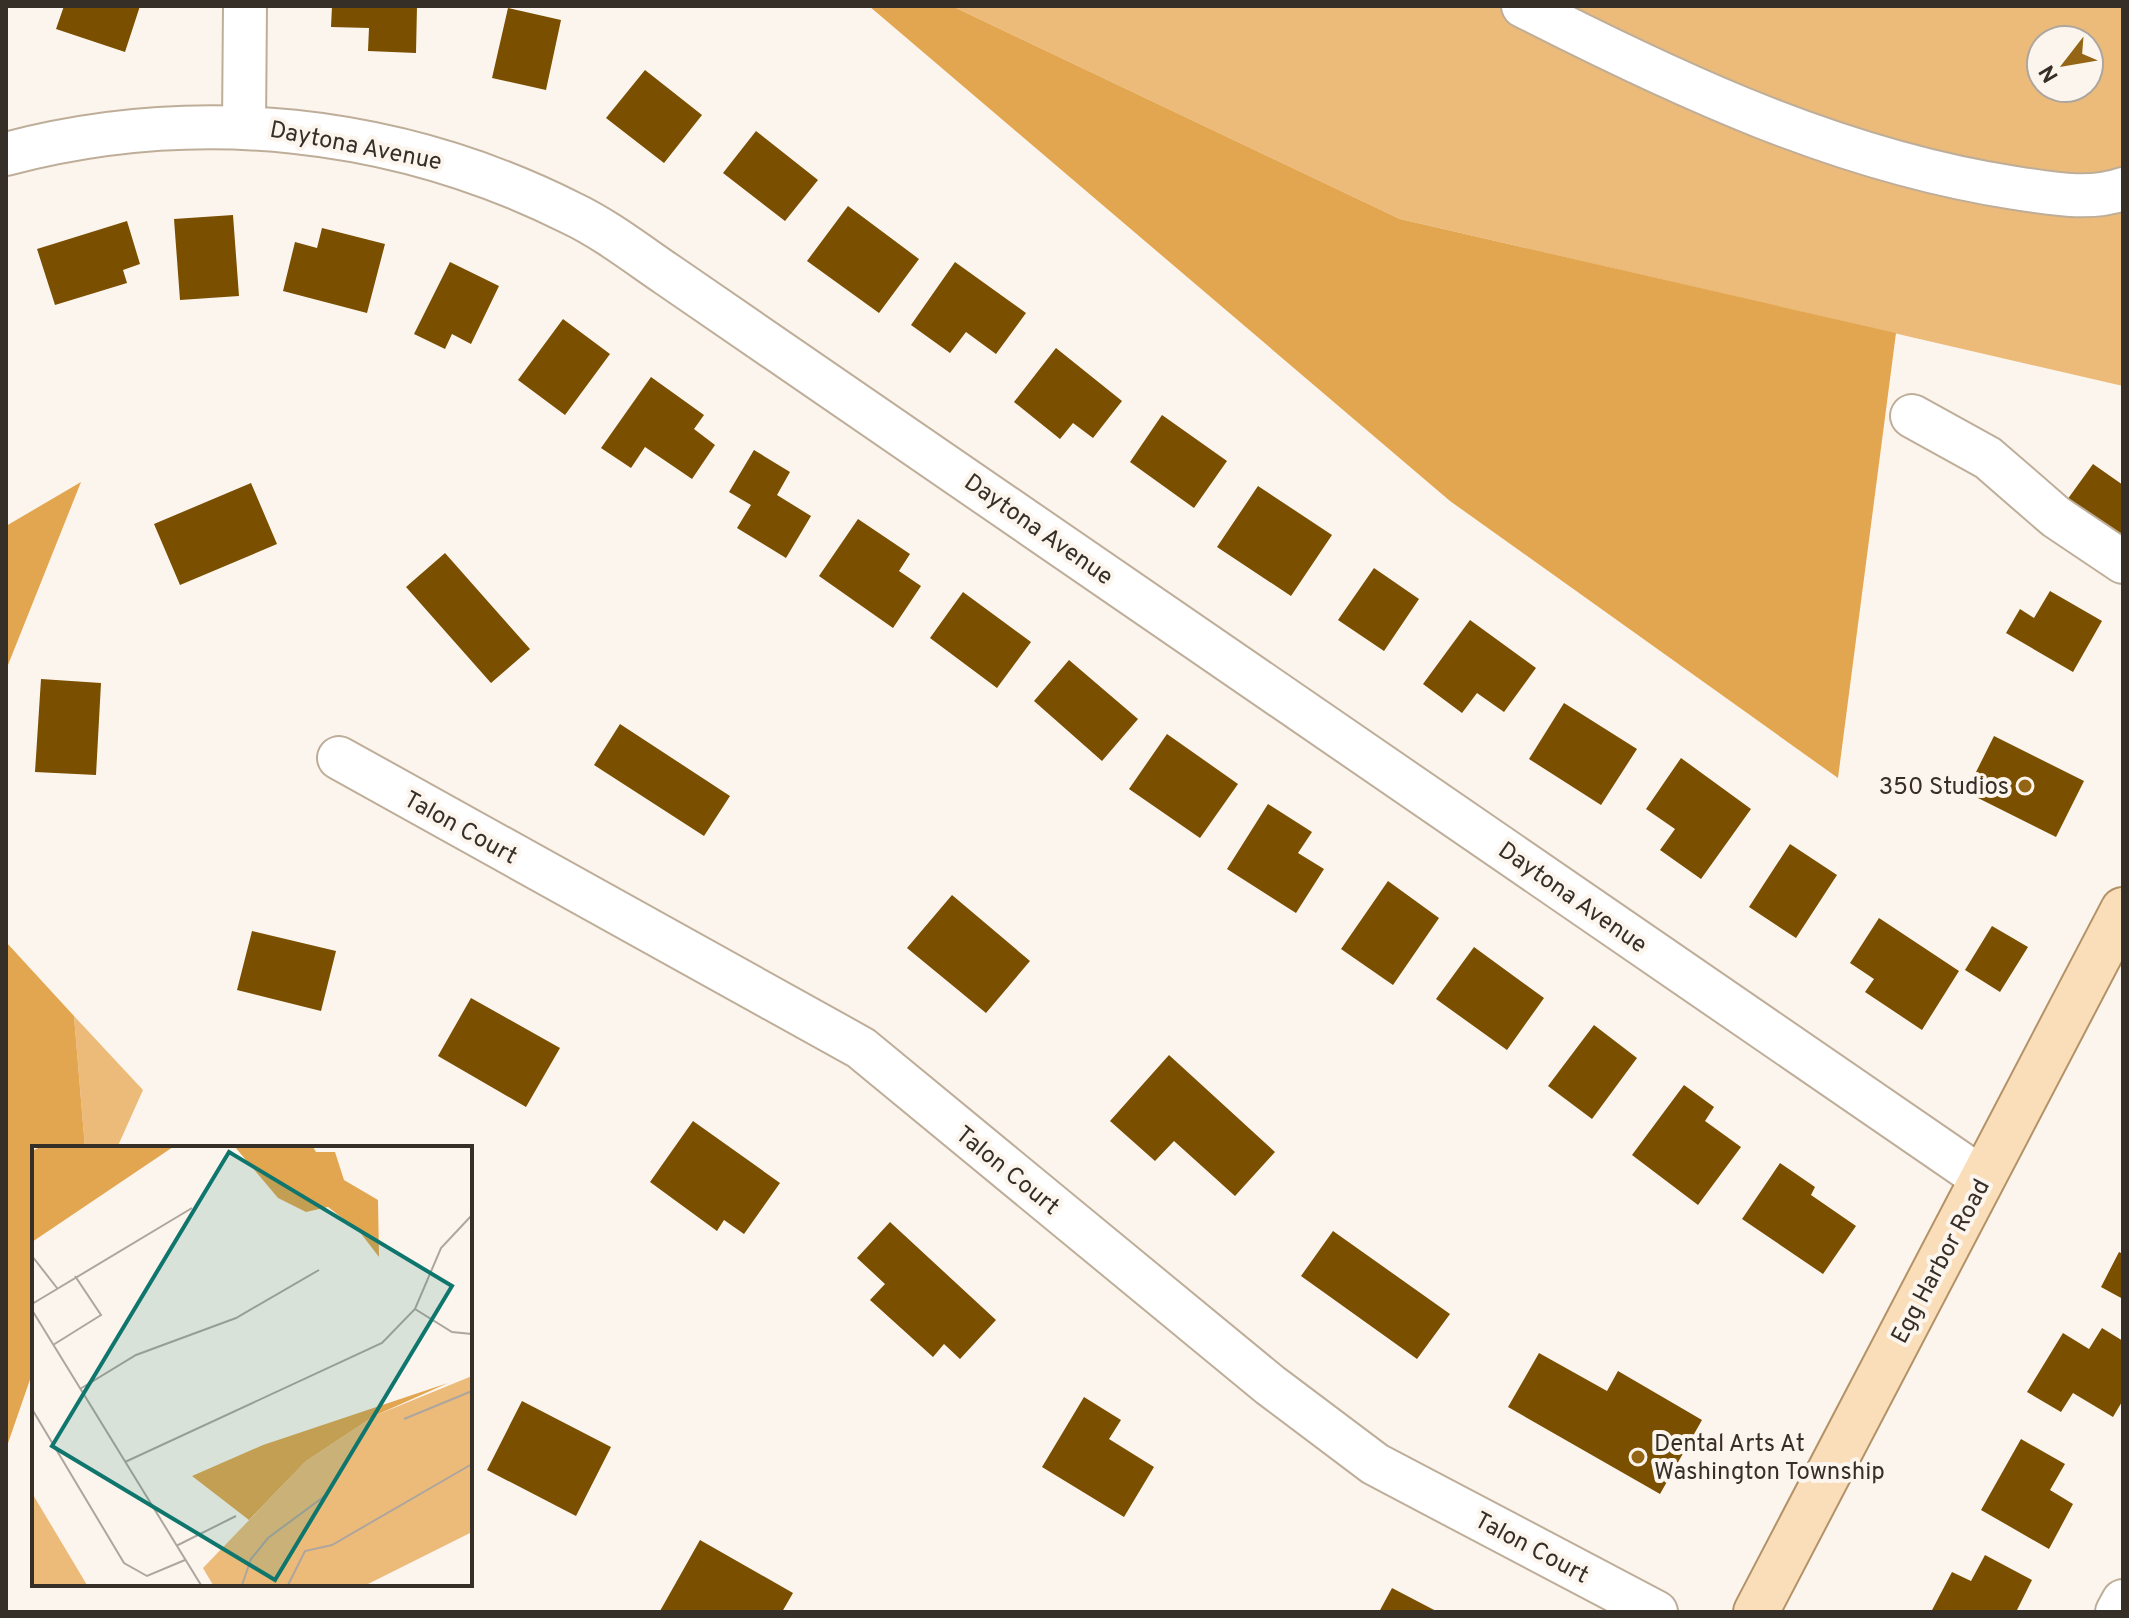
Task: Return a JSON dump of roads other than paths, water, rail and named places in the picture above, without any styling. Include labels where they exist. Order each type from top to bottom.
[{"type":"main road","name":"Egg Harbor Road","points":[[1756,1612],[2123,910]]},
{"type":"street","points":[[244,126],[245,6]]},
{"type":"street","points":[[1523,6],[1729,106],[1884,161],[1930,173],[2042,192],[2091,196],[2123,189]]},
{"type":"street","name":"Daytona Avenue","points":[[6,154],[111,133],[244,126],[330,136],[427,156],[473,169],[575,214],[1983,1179]]},
{"type":"street","points":[[1912,416],[1988,458],[2056,517],[2123,562]]},
{"type":"street","name":"Talon Court","points":[[339,758],[861,1048],[1270,1385],[1375,1464],[1656,1612]]},
{"type":"street","points":[[2117,1612],[2123,1601]]},
{"type":"place","name":"350 Studios","points":[[2025,786]]},
{"type":"place","name":"Dental Arts At Washington Township","points":[[1638,1457]]}]
